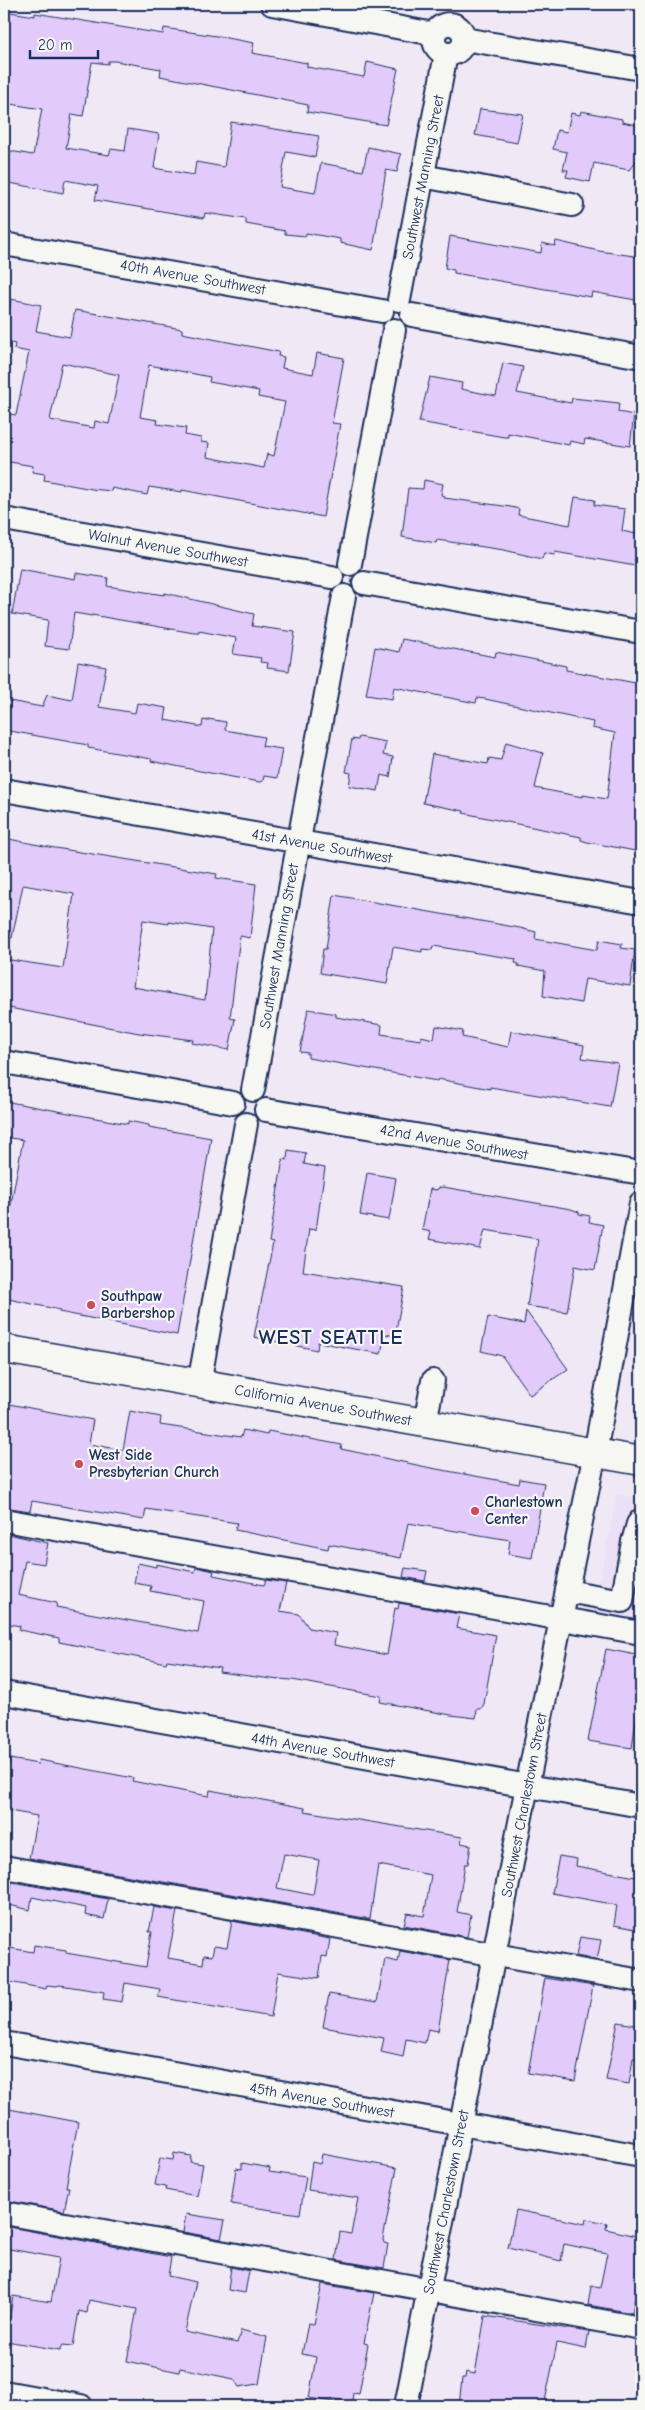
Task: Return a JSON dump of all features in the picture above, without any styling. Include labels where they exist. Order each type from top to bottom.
[{"type":"main road","name":"California Avenue Southwest","points":[[4,1349],[641,1461]]},
{"type":"street","points":[[272,4],[451,25],[641,69]]},
{"type":"street","name":"Southwest Manning Street","points":[[398,309],[446,54],[436,47],[433,40],[451,25]]},
{"type":"street","points":[[423,176],[572,205]]},
{"type":"street","name":"40th Avenue Southwest","points":[[4,244],[398,309],[641,357]]},
{"type":"street","points":[[350,564],[394,330],[384,324],[398,309]]},
{"type":"street","name":"Walnut Avenue Southwest","points":[[4,519],[332,577]]},
{"type":"street","points":[[350,564],[362,571],[364,583],[356,595],[344,596],[333,588],[332,577],[337,568],[350,564]]},
{"type":"street","points":[[364,583],[641,632]]},
{"type":"street","name":"Southwest Manning Street","points":[[253,1090],[344,596]]},
{"type":"street","name":"41st Avenue Southwest","points":[[4,790],[641,902]]},
{"type":"street","points":[[4,1062],[233,1103]]},
{"type":"street","points":[[253,1090],[263,1098],[266,1110],[259,1121],[246,1124],[235,1117],[233,1103],[237,1095],[242,1091],[253,1090]]},
{"type":"street","name":"42nd Avenue Southwest","points":[[266,1110],[641,1174]]},
{"type":"street","points":[[199,1384],[246,1124]]},
{"type":"street","name":"Southwest Charlestown Street","points":[[406,2406],[561,1619],[595,1453],[634,1289],[641,1203]]},
{"type":"street","points":[[426,1423],[433,1381]]},
{"type":"street","points":[[4,1520],[641,1633]]},
{"type":"street","points":[[567,1591],[622,1601],[637,1542],[638,1524],[641,1520]]},
{"type":"street","name":"44th Avenue Southwest","points":[[4,1693],[641,1806]]},
{"type":"street","points":[[4,1867],[641,1981]]},
{"type":"street","name":"45th Avenue Southwest","points":[[4,2043],[641,2156]]},
{"type":"street","points":[[4,2213],[641,2328]]},
{"type":"street","points":[[4,2392],[81,2406]]},
{"type":"shaded area","points":[[617,1494],[641,1498],[641,1629],[591,1621]]},
{"type":"building","points":[[4,11],[35,16],[35,13],[163,34],[164,28],[216,36],[254,43],[252,53],[307,63],[307,67],[364,77],[367,62],[398,69],[386,125],[307,112],[308,105],[160,76],[161,69],[115,61],[108,61],[108,64],[92,62],[83,116],[72,114],[66,148],[109,155],[111,149],[125,151],[128,129],[159,134],[154,168],[194,175],[196,162],[224,167],[231,122],[319,136],[315,157],[286,152],[280,187],[315,193],[321,163],[363,171],[368,147],[401,154],[397,172],[386,170],[373,250],[340,243],[340,239],[306,233],[306,236],[285,234],[285,231],[246,224],[246,219],[205,213],[204,218],[95,200],[98,186],[65,180],[63,193],[4,182],[4,150],[33,155],[42,109],[4,103]]},
{"type":"building","points":[[480,109],[523,114],[517,143],[475,135]]},
{"type":"building","points":[[581,111],[622,119],[622,122],[641,126],[639,162],[636,161],[629,170],[594,163],[590,182],[566,177],[568,170],[563,170],[567,152],[553,149],[557,130],[567,132],[571,113],[580,115]]},
{"type":"building","points":[[450,236],[541,253],[542,243],[555,246],[556,241],[599,251],[641,257],[641,301],[592,292],[591,297],[454,273],[454,270],[445,268]]},
{"type":"building","points":[[11,299],[41,305],[36,331],[70,337],[75,310],[182,329],[182,333],[279,352],[278,356],[284,357],[282,368],[313,374],[317,353],[344,358],[332,423],[340,424],[323,517],[182,490],[182,492],[149,487],[147,495],[112,488],[111,491],[92,489],[44,480],[45,474],[32,472],[33,466],[4,461],[4,413],[16,415],[29,352],[14,349],[15,344],[4,341]],"holes":[[[62,363],[119,375],[109,424],[95,421],[94,428],[50,420]],[[149,365],[210,377],[209,382],[259,391],[258,397],[285,402],[274,456],[267,454],[264,468],[207,457],[209,443],[201,442],[201,438],[185,435],[186,428],[157,424],[158,420],[140,417]]]},
{"type":"building","points":[[503,363],[523,367],[517,393],[571,403],[572,398],[619,403],[618,412],[634,415],[630,446],[585,439],[584,444],[570,441],[569,445],[508,433],[508,437],[504,437],[419,422],[430,377],[462,383],[461,389],[496,396]]},
{"type":"building","points":[[424,480],[443,484],[441,495],[445,496],[444,498],[511,507],[519,509],[518,515],[570,525],[575,497],[595,500],[594,505],[625,509],[622,531],[641,535],[641,567],[555,552],[554,555],[544,553],[542,559],[504,550],[437,540],[436,543],[402,537],[408,488],[423,489]]},
{"type":"building","points":[[20,569],[75,579],[76,573],[108,578],[107,586],[164,595],[165,593],[254,614],[252,626],[295,632],[289,671],[267,668],[268,663],[260,662],[261,658],[233,654],[236,638],[74,613],[69,649],[45,646],[48,620],[12,614]]},
{"type":"building","points":[[402,639],[495,657],[496,652],[566,666],[566,670],[641,684],[641,744],[638,769],[641,769],[641,852],[587,842],[581,840],[581,837],[423,803],[432,754],[488,764],[489,758],[501,760],[506,742],[543,753],[535,788],[583,797],[583,795],[607,799],[615,733],[592,728],[593,722],[485,699],[477,698],[476,703],[394,687],[392,699],[366,695],[375,647],[399,652]]},
{"type":"building","points":[[78,662],[106,667],[99,707],[135,713],[137,703],[167,708],[165,720],[202,727],[203,720],[226,722],[225,730],[264,737],[262,746],[282,749],[277,778],[264,776],[263,781],[259,782],[151,761],[152,759],[88,748],[88,745],[4,730],[4,700],[42,707],[47,695],[72,700]]},
{"type":"building","points":[[359,737],[386,742],[383,755],[393,757],[390,777],[381,775],[378,791],[349,786],[351,773],[346,772],[352,739],[358,740]]},
{"type":"building","points":[[4,838],[217,874],[216,878],[256,884],[250,938],[240,936],[230,1018],[235,1019],[229,1050],[192,1043],[193,1040],[139,1033],[4,1007],[4,959],[63,968],[74,894],[23,885],[12,938],[4,937]],"holes":[[[143,920],[169,924],[169,922],[212,929],[205,1000],[133,987]]]},
{"type":"building","points":[[334,895],[520,928],[536,932],[535,939],[597,950],[599,940],[622,944],[621,948],[635,950],[630,986],[585,979],[581,1003],[543,996],[545,971],[518,966],[519,964],[515,963],[516,959],[433,946],[432,950],[422,949],[422,952],[393,947],[387,984],[320,973],[323,949],[326,949]]},
{"type":"building","points":[[308,1009],[336,1014],[336,1017],[382,1025],[381,1034],[421,1040],[421,1036],[434,1039],[436,1026],[463,1031],[462,1037],[508,1047],[511,1031],[584,1045],[582,1058],[618,1063],[610,1107],[490,1087],[490,1089],[438,1079],[437,1081],[308,1058],[308,1053],[300,1052]]},
{"type":"building","points":[[4,1101],[128,1124],[128,1121],[149,1125],[149,1127],[211,1138],[177,1335],[59,1312],[60,1310],[4,1298],[4,1241],[23,1140],[4,1137]]},
{"type":"building","points":[[288,1150],[306,1153],[304,1164],[325,1168],[316,1230],[309,1229],[303,1271],[404,1287],[395,1336],[385,1334],[381,1354],[318,1342],[317,1350],[254,1337],[273,1243],[269,1242],[283,1159],[287,1160]]},
{"type":"building","points":[[367,1173],[396,1178],[389,1220],[360,1215]]},
{"type":"building","points":[[443,1187],[571,1209],[579,1212],[579,1214],[590,1216],[589,1222],[603,1225],[595,1270],[575,1266],[567,1312],[527,1306],[538,1239],[485,1230],[480,1249],[429,1239],[431,1232],[422,1230],[430,1189],[437,1190]]},
{"type":"building","points":[[526,1311],[568,1369],[530,1395],[502,1356],[481,1351],[488,1317],[524,1324]]},
{"type":"building","points":[[4,1403],[93,1420],[89,1444],[123,1450],[130,1411],[161,1417],[160,1425],[241,1437],[243,1430],[267,1435],[268,1431],[342,1445],[341,1449],[431,1468],[519,1484],[520,1479],[544,1483],[532,1558],[508,1554],[510,1540],[408,1523],[401,1558],[329,1544],[328,1549],[235,1530],[237,1523],[146,1509],[144,1520],[32,1501],[30,1511],[4,1507]]},
{"type":"building","points":[[4,1533],[48,1543],[44,1564],[25,1561],[18,1595],[57,1603],[56,1607],[198,1633],[204,1601],[150,1591],[151,1586],[134,1583],[138,1563],[156,1567],[156,1564],[195,1572],[196,1567],[214,1571],[213,1575],[264,1585],[266,1580],[286,1583],[280,1611],[299,1614],[309,1628],[336,1633],[334,1645],[387,1655],[395,1608],[398,1609],[399,1603],[459,1614],[456,1628],[496,1635],[484,1704],[481,1709],[477,1709],[476,1718],[451,1715],[380,1702],[381,1696],[292,1680],[219,1672],[220,1668],[167,1660],[166,1663],[59,1642],[59,1638],[19,1630],[20,1626],[4,1623]]},
{"type":"building","points":[[405,1568],[427,1571],[425,1581],[403,1577]]},
{"type":"building","points":[[606,1649],[641,1656],[641,1686],[632,1748],[588,1741]]},
{"type":"building","points":[[10,1759],[38,1764],[39,1760],[133,1778],[132,1781],[192,1793],[209,1796],[210,1790],[305,1808],[304,1811],[462,1837],[461,1843],[471,1845],[468,1864],[465,1864],[457,1912],[471,1915],[467,1937],[404,1925],[407,1913],[424,1916],[431,1875],[378,1865],[370,1919],[29,1858],[37,1816],[4,1810],[4,1763],[9,1764]],"holes":[[[284,1854],[319,1860],[313,1895],[277,1888]]]},
{"type":"building","points":[[559,1856],[577,1859],[576,1866],[641,1878],[641,1930],[614,1925],[617,1905],[552,1893]]},
{"type":"building","points":[[12,1882],[108,1899],[104,1919],[85,1915],[86,1908],[32,1897],[30,1910],[9,1905]]},
{"type":"building","points":[[154,1907],[177,1911],[168,1958],[203,1964],[204,1955],[212,1956],[214,1946],[227,1948],[232,1921],[330,1939],[327,1957],[322,1956],[319,1978],[278,1972],[271,2017],[158,1997],[160,1989],[125,1983],[122,2002],[103,1999],[104,1992],[60,1985],[47,1985],[46,1989],[4,1981],[4,1947],[33,1952],[34,1945],[66,1950],[66,1953],[146,1967],[152,1932],[149,1932]]},
{"type":"building","points":[[580,1937],[601,1940],[597,1960],[576,1956]]},
{"type":"building","points":[[400,1951],[450,1960],[438,2031],[428,2029],[425,2043],[406,2039],[403,2057],[381,2052],[384,2038],[323,2027],[329,1994],[377,2002],[385,1959],[398,1962]]},
{"type":"building","points":[[545,1978],[593,1986],[575,2081],[528,2073]]},
{"type":"building","points":[[618,2022],[641,2026],[641,2059],[633,2058],[629,2084],[606,2080]]},
{"type":"building","points":[[9,2109],[78,2122],[66,2187],[69,2187],[64,2211],[4,2200],[4,2139]]},
{"type":"building","points":[[174,2153],[191,2156],[190,2162],[203,2164],[197,2196],[165,2190],[166,2187],[155,2185],[160,2158],[173,2160]]},
{"type":"building","points":[[322,2154],[397,2168],[383,2239],[384,2243],[388,2244],[384,2268],[336,2260],[340,2232],[351,2234],[358,2198],[308,2190],[312,2162],[320,2164]]},
{"type":"building","points":[[242,2163],[270,2168],[269,2172],[306,2177],[300,2214],[231,2204],[236,2168],[242,2169]]},
{"type":"building","points":[[516,2210],[585,2224],[586,2219],[607,2223],[606,2229],[641,2237],[641,2281],[638,2281],[632,2313],[588,2305],[591,2286],[600,2288],[607,2253],[564,2244],[561,2261],[508,2248]]},
{"type":"building","points":[[186,2214],[225,2220],[221,2239],[183,2232]]},
{"type":"building","points":[[4,2226],[171,2257],[168,2276],[196,2282],[185,2332],[237,2343],[241,2330],[267,2337],[259,2384],[239,2387],[234,2379],[180,2368],[179,2372],[127,2361],[137,2309],[89,2300],[87,2313],[79,2311],[73,2346],[63,2345],[60,2350],[6,2341],[13,2296],[51,2302],[59,2258],[4,2248]]},
{"type":"building","points":[[231,2267],[249,2271],[245,2293],[228,2290]]},
{"type":"building","points":[[322,2284],[374,2293],[364,2343],[368,2344],[359,2394],[353,2393],[352,2402],[334,2399],[333,2402],[309,2398],[316,2357],[302,2354],[308,2323],[314,2324]]},
{"type":"building","points":[[485,2316],[589,2332],[586,2349],[557,2343],[544,2406],[459,2406],[462,2378],[465,2378],[466,2372],[475,2374]]},
{"type":"place","name":"Southpaw Barbershop","points":[[91,1305]]},
{"type":"place","name":"West Side Presbyterian Church","points":[[79,1464]]},
{"type":"place","name":"Charlestown Center","points":[[475,1511]]},
{"type":"district","name":"WEST SEATTLE","points":[[331,1337]]}]
